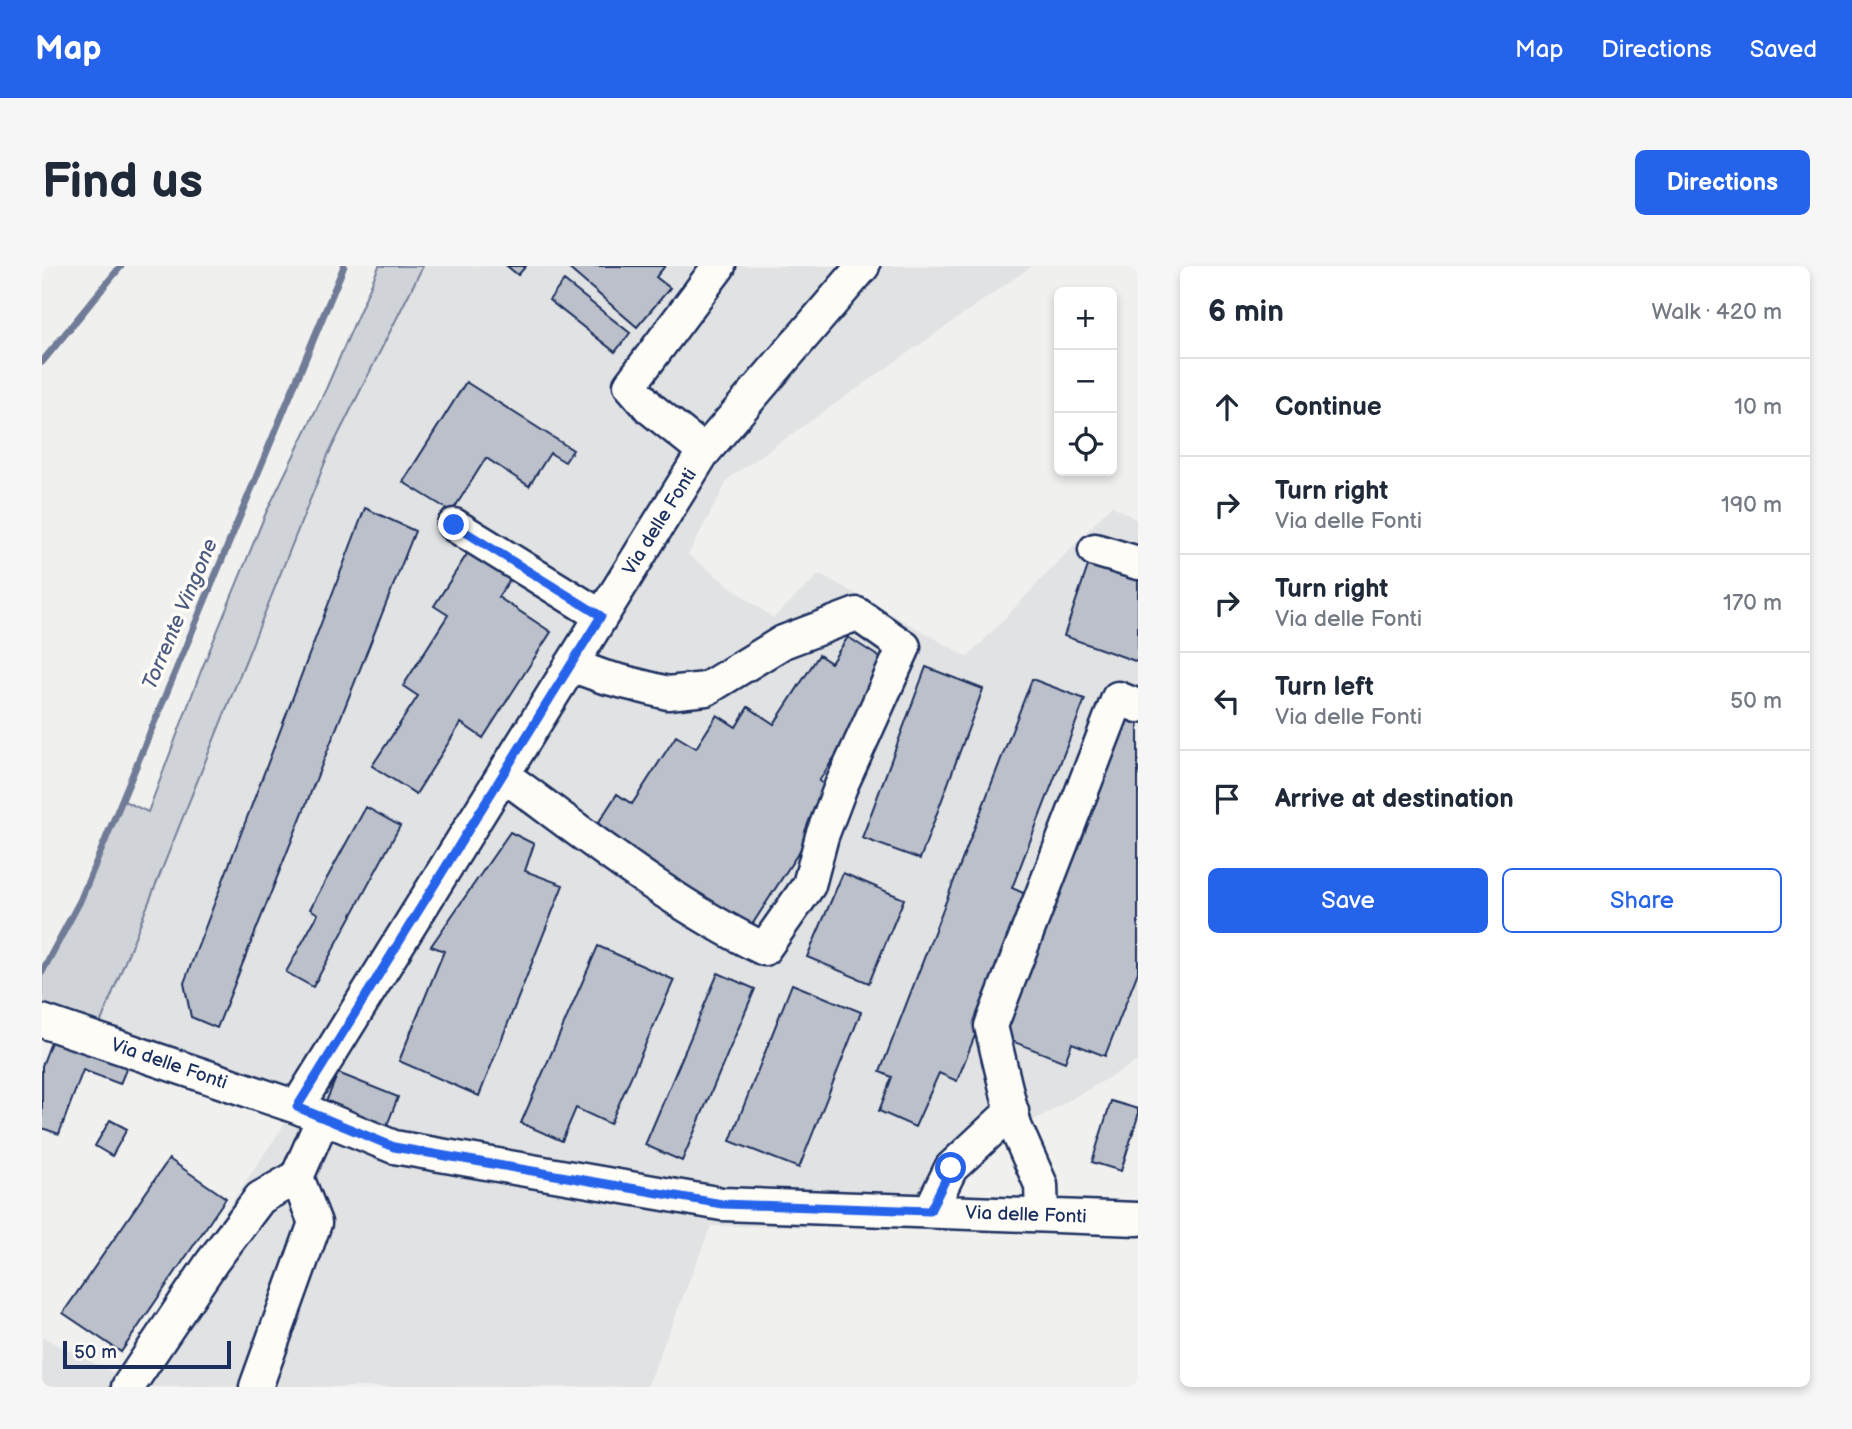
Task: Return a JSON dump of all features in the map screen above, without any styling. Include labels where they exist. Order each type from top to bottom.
[{"type":"street","name":"Via delle Fonti","points":[[310,1113],[503,775],[703,453],[650,408],[630,385],[719,266]]},
{"type":"street","points":[[703,453],[863,266]]},
{"type":"street","points":[[454,525],[601,616]]},
{"type":"street","points":[[1095,550],[1138,563]]},
{"type":"street","points":[[503,775],[633,870],[730,933],[764,949],[809,885],[822,836],[841,786],[904,647],[857,614],[783,642],[706,689],[668,693],[604,677],[571,665]]},
{"type":"street","points":[[1042,1215],[1041,1185],[1015,1126],[991,1026],[1118,698],[1138,706]]},
{"type":"street","name":"Via delle Fonti","points":[[42,1021],[310,1113],[394,1147],[722,1204],[1138,1219]]},
{"type":"street","points":[[930,1211],[951,1168],[1012,1111]]},
{"type":"street","points":[[256,1387],[315,1223],[297,1177],[310,1113]]},
{"type":"street","points":[[128,1387],[212,1262],[260,1198],[297,1177]]},
{"type":"shaded area","points":[[379,266],[423,266],[328,455],[94,1039],[42,1037],[42,972],[80,901],[122,800],[148,812],[201,671],[265,515],[326,389]]},
{"type":"shaded area","points":[[423,266],[1032,266],[729,478],[688,555],[773,618],[820,574],[968,657],[1112,505],[1138,521],[1138,1061],[983,1149],[885,1227],[711,1226],[647,1387],[42,1387],[42,1337],[116,1374],[296,1107],[94,1039],[328,455]]},
{"type":"building","points":[[507,266],[526,266],[518,275]]},
{"type":"building","points":[[566,266],[665,266],[656,277],[670,288],[637,327]]},
{"type":"building","points":[[564,281],[630,333],[615,352],[549,300]]},
{"type":"building","points":[[466,382],[573,450],[565,462],[550,453],[529,486],[486,458],[452,512],[403,482]]},
{"type":"building","points":[[365,508],[415,531],[217,1028],[191,1017],[184,983]]},
{"type":"building","points":[[469,551],[511,578],[498,597],[551,632],[483,738],[461,723],[416,794],[372,766],[418,696],[403,686],[448,615],[434,606]]},
{"type":"building","points":[[1089,563],[1138,580],[1138,662],[1064,636]]},
{"type":"building","points":[[848,637],[893,666],[819,781],[837,793],[746,934],[591,834],[617,794],[632,804],[676,736],[696,748],[717,715],[736,727],[748,707],[774,724],[819,655],[831,663]]},
{"type":"building","points":[[926,667],[983,689],[920,859],[862,838]]},
{"type":"building","points":[[1032,679],[1085,699],[1012,888],[1030,896],[957,1081],[939,1073],[915,1127],[879,1111],[892,1077],[880,1072]]},
{"type":"building","points":[[1125,713],[1138,719],[1138,972],[1105,1056],[1072,1043],[1065,1062],[999,1036]]},
{"type":"building","points":[[366,807],[400,826],[313,987],[286,972],[318,914],[310,909]]},
{"type":"building","points":[[510,832],[534,844],[525,871],[563,885],[479,1096],[399,1061],[444,951],[431,946]]},
{"type":"building","points":[[843,873],[904,899],[869,983],[807,957]]},
{"type":"building","points":[[598,946],[674,980],[610,1124],[576,1108],[562,1141],[521,1123]]},
{"type":"building","points":[[718,973],[755,989],[682,1161],[645,1145]]},
{"type":"building","points":[[792,984],[861,1012],[799,1168],[730,1141]]},
{"type":"building","points":[[54,1034],[129,1062],[120,1084],[83,1070],[59,1134],[42,1128],[42,1066]]},
{"type":"building","points":[[338,1073],[398,1097],[384,1133],[323,1109]]},
{"type":"building","points":[[1111,1101],[1138,1109],[1121,1171],[1092,1162]]},
{"type":"building","points":[[110,1120],[127,1129],[112,1156],[95,1146]]},
{"type":"building","points":[[169,1159],[226,1198],[121,1352],[63,1313]]},
{"type":"waterway","points":[[42,362],[121,266]]},
{"type":"waterway","name":"Torrente Vingone","points":[[42,972],[80,901],[344,266]]},
{"type":"route","points":[[454,525],[601,616],[297,1107],[394,1147],[722,1204],[930,1211],[951,1168]]}]
